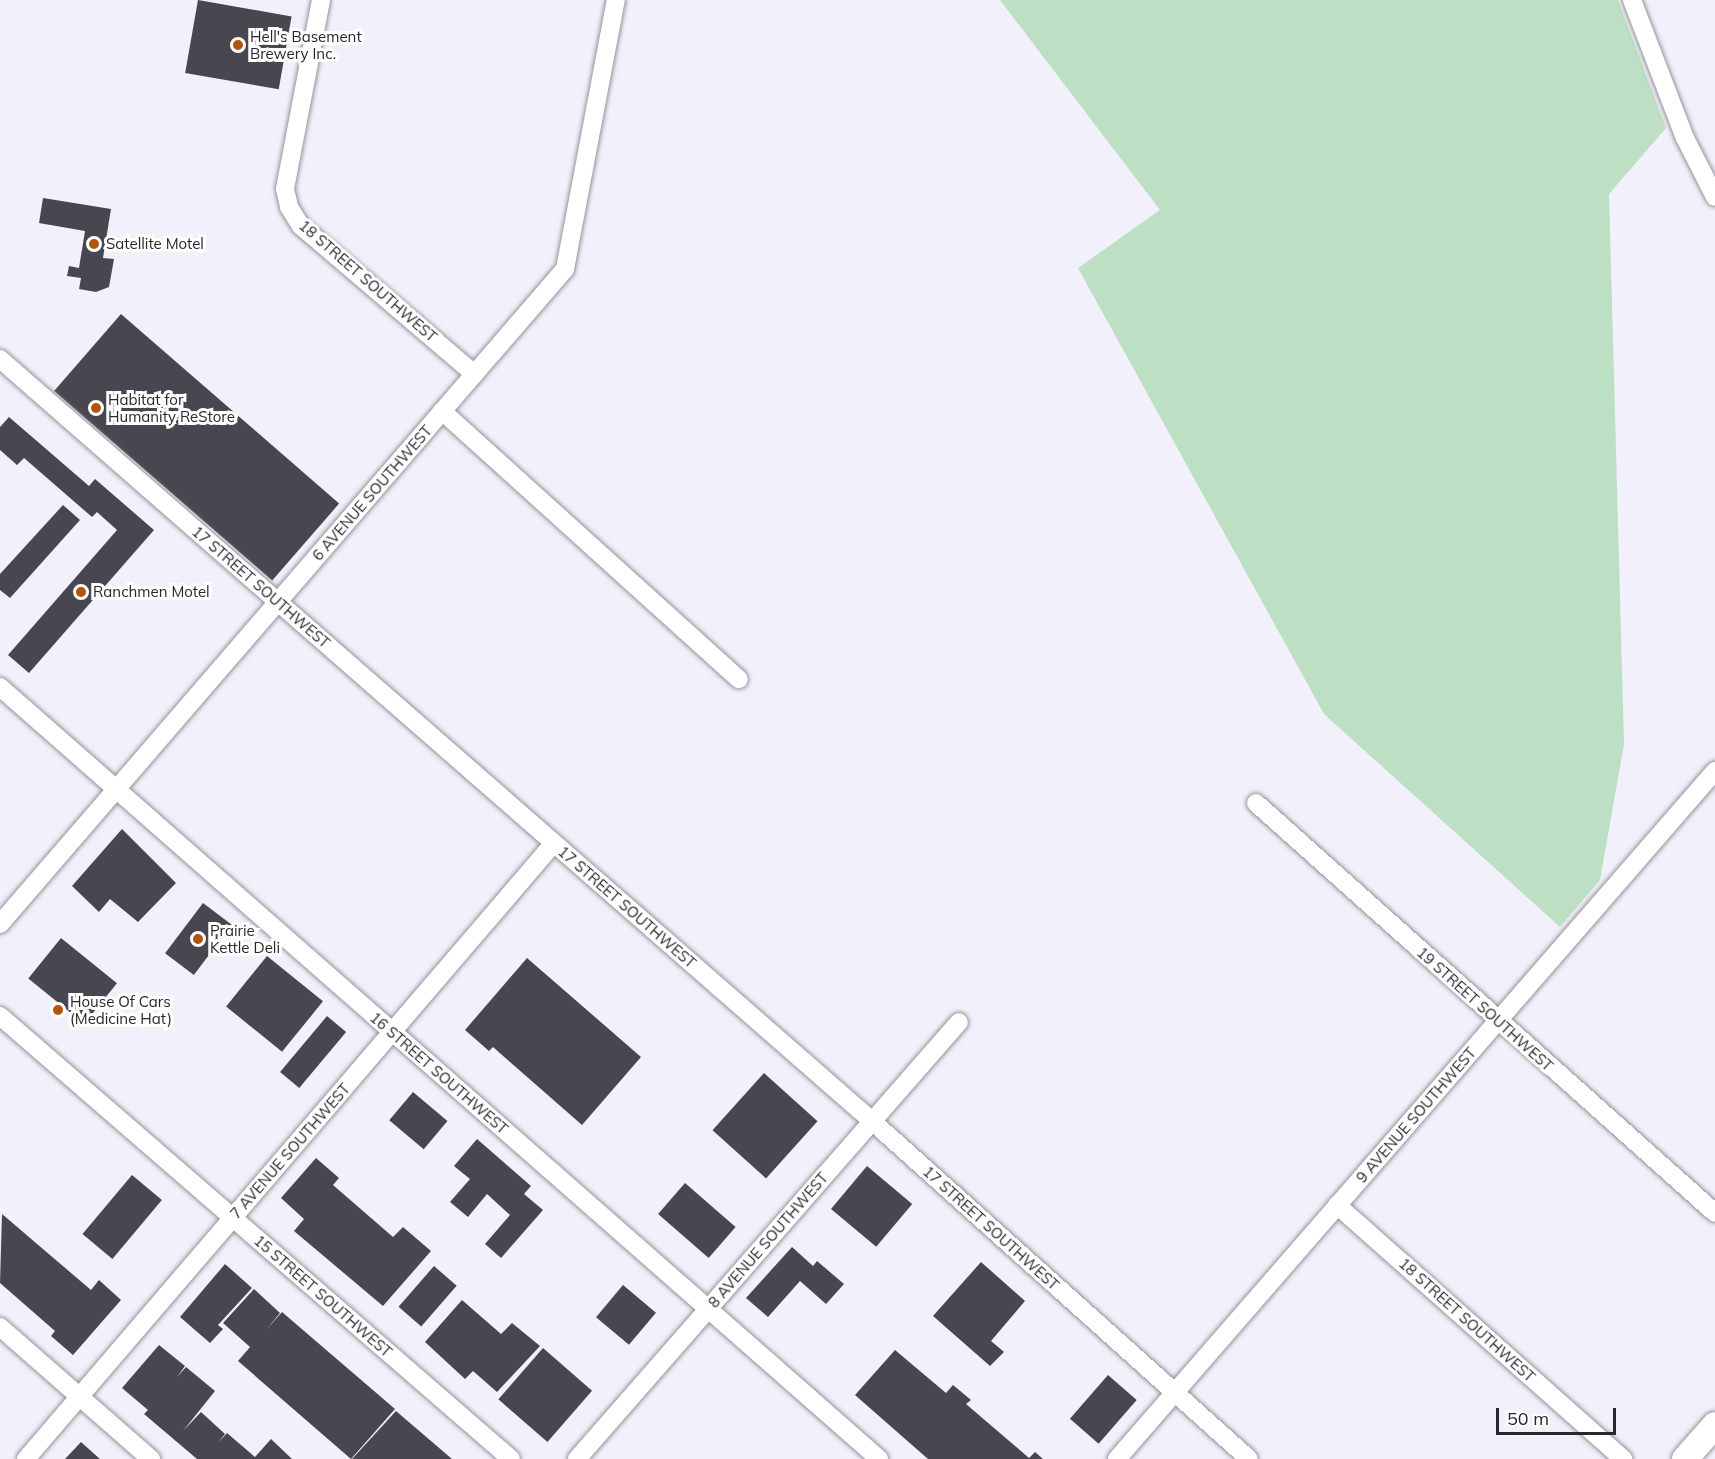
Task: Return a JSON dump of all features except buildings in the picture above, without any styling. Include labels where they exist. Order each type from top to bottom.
[{"type":"street","name":"18 STREET SOUTHWEST","points":[[321,0],[285,189],[289,207],[301,226],[474,374]]},
{"type":"street","name":"6 AVENUE SOUTHWEST","points":[[0,924],[565,269],[616,0]]},
{"type":"street","points":[[1632,0],[1685,138],[1715,197]]},
{"type":"street","name":"17 STREET SOUTHWEST","points":[[0,359],[872,1121],[1249,1459]]},
{"type":"street","points":[[442,411],[738,679]]},
{"type":"street","name":"16 STREET SOUTHWEST","points":[[0,687],[879,1459]]},
{"type":"street","name":"9 AVENUE SOUTHWEST","points":[[1117,1459],[1715,771]]},
{"type":"street","name":"19 STREET SOUTHWEST","points":[[1256,803],[1715,1213]]},
{"type":"street","name":"7 AVENUE SOUTHWEST","points":[[26,1459],[554,843]]},
{"type":"street","name":"15 STREET SOUTHWEST","points":[[0,1016],[511,1459]]},
{"type":"street","name":"8 AVENUE SOUTHWEST","points":[[577,1459],[959,1022]]},
{"type":"street","name":"18 STREET SOUTHWEST","points":[[1337,1205],[1623,1459]]},
{"type":"street","points":[[0,1327],[151,1459]]},
{"type":"street","points":[[1685,1459],[1715,1425]]},
{"type":"green space","points":[[1000,0],[1618,0],[1666,128],[1609,194],[1624,744],[1600,880],[1560,927],[1324,714],[1078,268],[1160,210]]},
{"type":"place","name":"Hell's Basement Brewery Inc.","points":[[238,45]]},
{"type":"place","name":"Satellite Motel","points":[[94,244]]},
{"type":"place","name":"Habitat for Humanity ReStore","points":[[96,408]]},
{"type":"place","name":"Ranchmen Motel","points":[[81,592]]},
{"type":"place","name":"Prairie Kettle Deli","points":[[198,939]]},
{"type":"place","name":"House Of Cars (Medicine Hat)","points":[[58,1010]]}]
